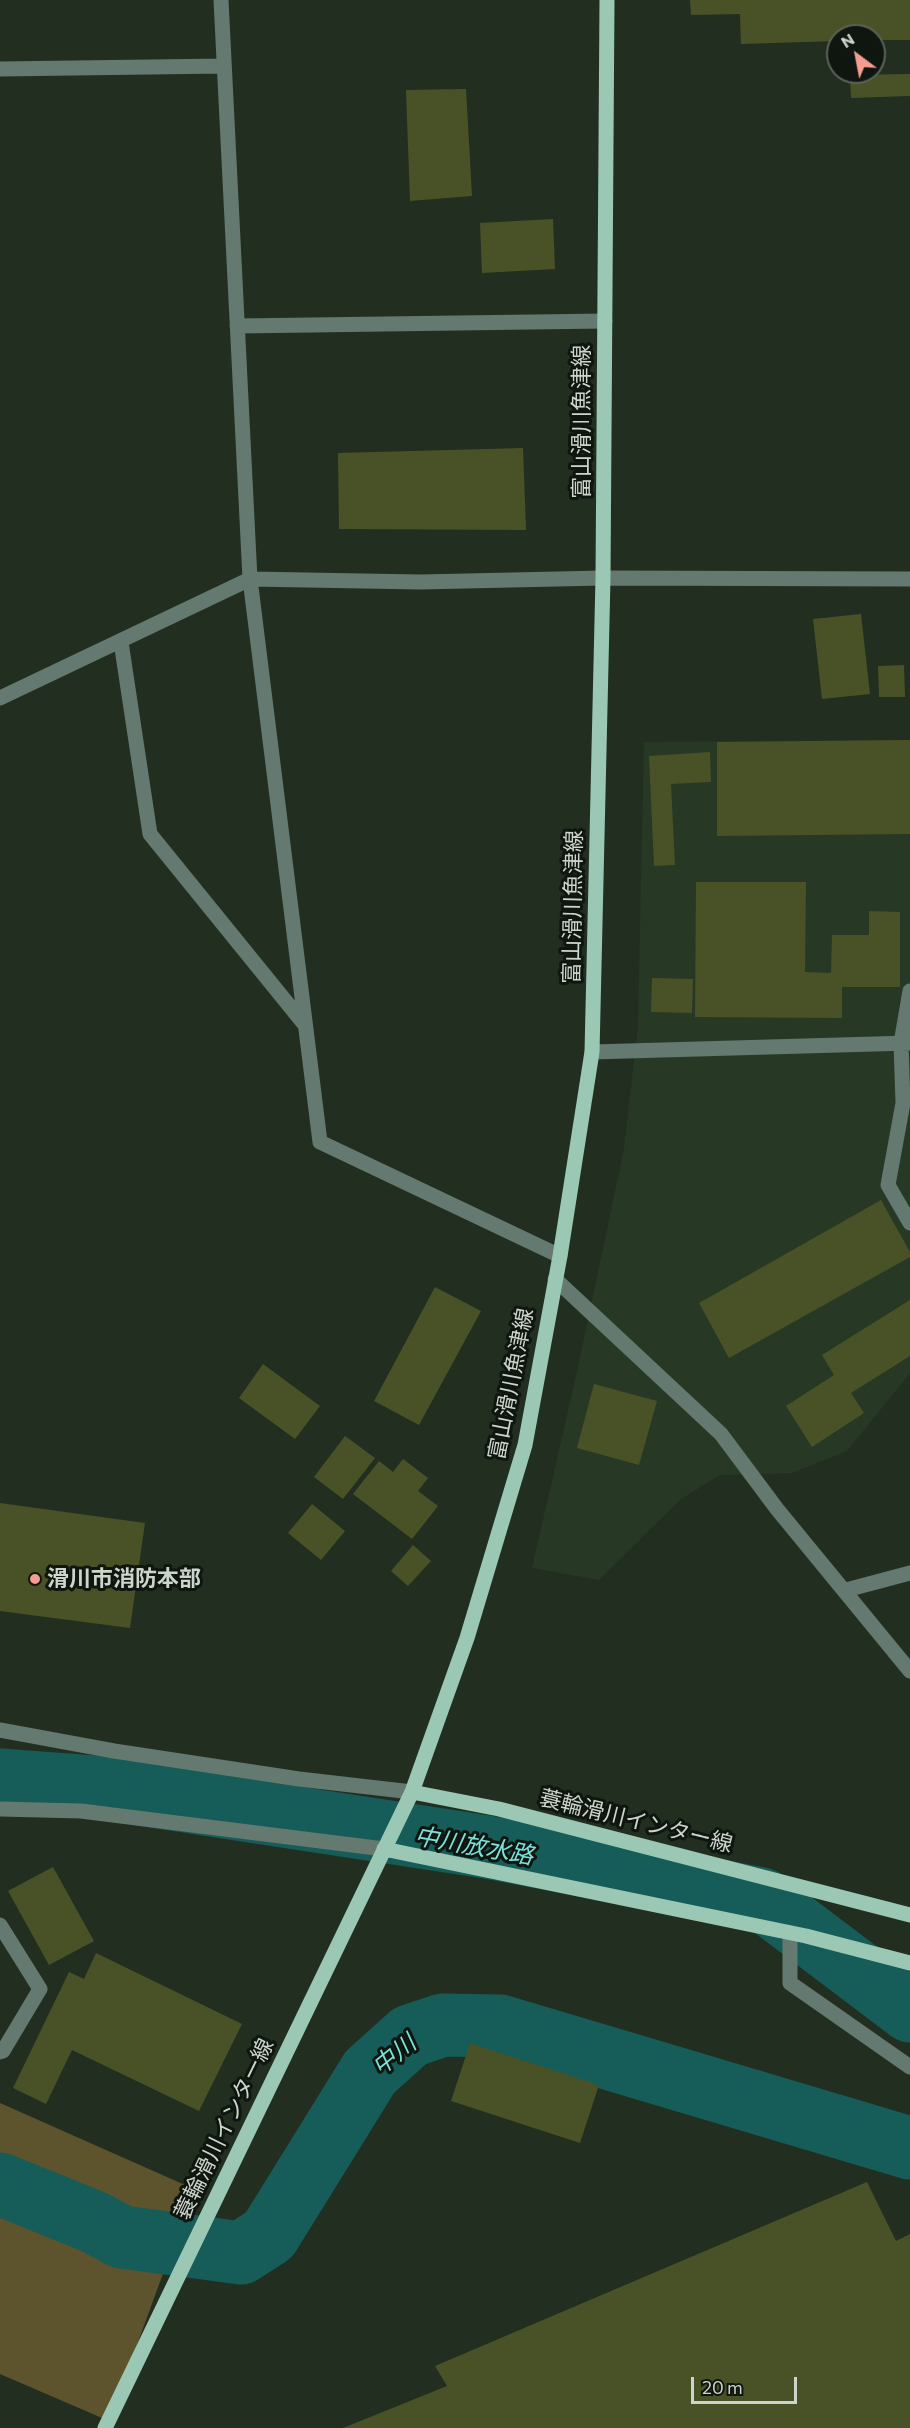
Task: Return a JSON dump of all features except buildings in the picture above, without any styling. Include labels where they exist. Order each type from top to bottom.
[{"type":"main road","name":"富山滑川魚津線","points":[[412,1792],[467,1638],[525,1445],[560,1256],[592,1052],[603,578],[607,0]]},
{"type":"main road","name":"蓑輪滑川インター線","points":[[105,2428],[412,1792],[499,1809],[910,1915]]},
{"type":"main road","points":[[384,1849],[790,1933],[910,1962]]},
{"type":"street","points":[[221,0],[250,579],[320,1142],[560,1256]]},
{"type":"street","points":[[0,69],[224,66]]},
{"type":"street","points":[[237,326],[605,321]]},
{"type":"street","points":[[0,698],[250,579],[420,582],[603,578],[910,579]]},
{"type":"street","points":[[121,642],[150,834],[305,1025]]},
{"type":"street","points":[[910,991],[903,1103],[888,1185],[910,1223]]},
{"type":"street","points":[[592,1052],[906,1043]]},
{"type":"street","points":[[555,1278],[721,1434],[777,1509],[846,1590],[910,1671]]},
{"type":"street","points":[[846,1590],[910,1573]]},
{"type":"street","points":[[0,1730],[114,1751],[299,1779],[412,1792]]},
{"type":"street","points":[[0,1809],[81,1811],[384,1849]]},
{"type":"street","points":[[0,1924],[40,1989],[3,2051],[0,2052]]},
{"type":"street","points":[[790,1933],[790,1983],[910,2067]]},
{"type":"shaded area","points":[[910,740],[910,1373],[847,1451],[792,1473],[720,1475],[681,1499],[599,1580],[532,1568],[577,1372],[624,1149],[638,1025],[644,742]]},
{"type":"shaded area","points":[[0,2103],[194,2189],[109,2421],[0,2374]]},
{"type":"waterway","name":"中川放水路","points":[[0,1780],[94,1787],[487,1847],[762,1899],[910,2011]]},
{"type":"waterway","name":"中川","points":[[0,2184],[94,2222],[122,2237],[241,2253],[269,2235],[370,2072],[410,2036],[443,2025],[500,2026],[910,2148]]},
{"type":"place","name":"滑川市消防本部","points":[[35,1579]]}]
